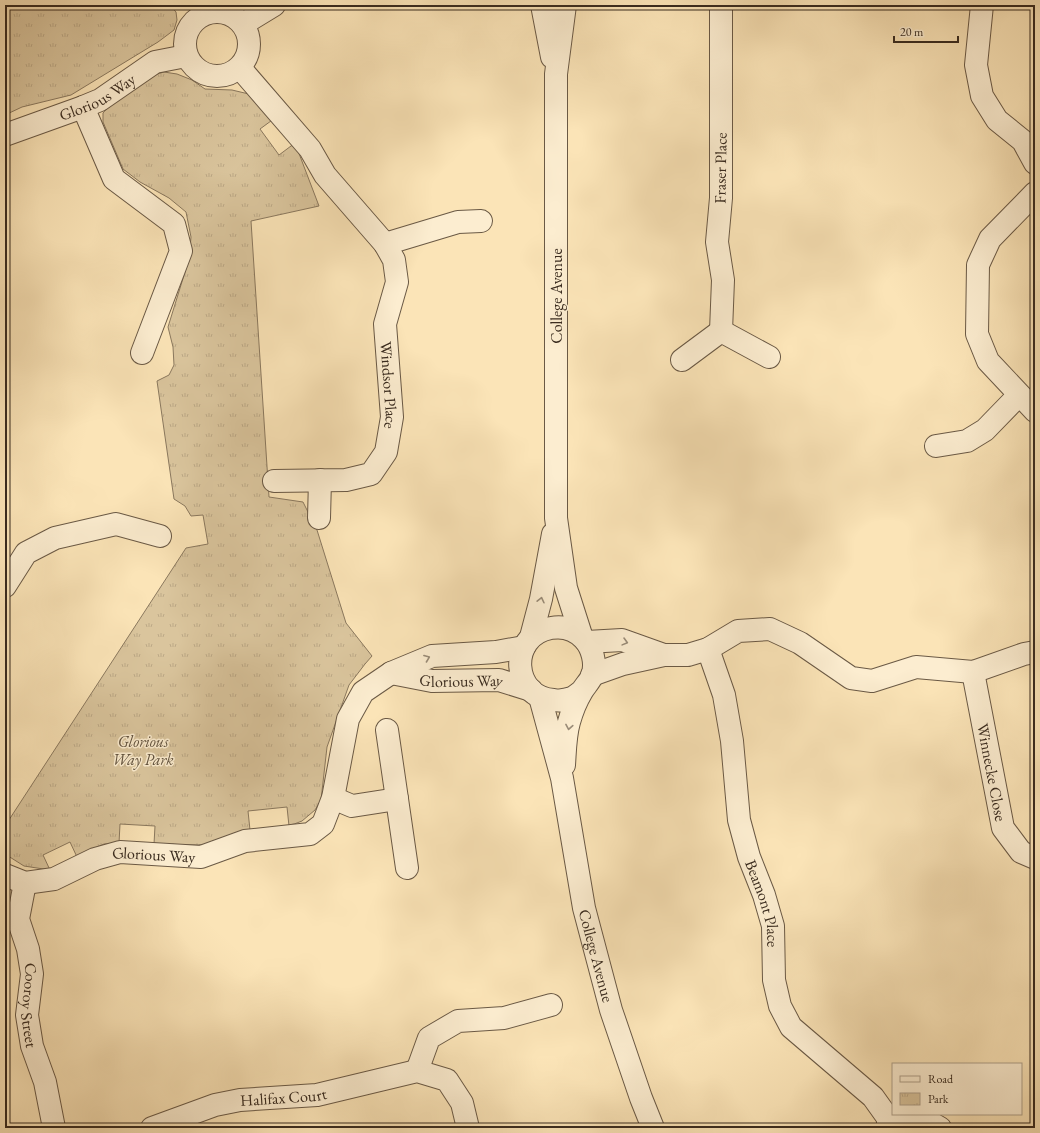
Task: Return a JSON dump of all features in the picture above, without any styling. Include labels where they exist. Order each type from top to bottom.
[{"type":"street","points":[[243,24],[274,5]]},
{"type":"street","name":"College Avenue","points":[[542,5],[556,74]]},
{"type":"street","name":"College Avenue","points":[[562,778],[569,723],[576,703],[587,683],[594,658],[584,638],[566,588],[556,518],[556,74],[565,5]]},
{"type":"street","name":"Fraser Place","points":[[721,5],[721,198],[717,242],[723,280],[721,331]]},
{"type":"street","points":[[982,5],[976,65],[982,96],[997,120],[1023,141],[1035,163]]},
{"type":"street","points":[[194,11],[225,13],[232,15],[243,24],[249,39],[250,47],[248,55],[240,68],[230,74],[210,76],[200,72],[192,65],[186,56],[184,42],[186,34],[193,22],[194,11]]},
{"type":"street","name":"Glorious Way","points":[[5,135],[100,100],[155,62],[186,56]]},
{"type":"street","name":"Windsor Place","points":[[240,68],[310,149],[325,175],[385,244],[394,260],[397,282],[385,324],[392,417],[386,452],[371,474],[346,480],[274,481]]},
{"type":"street","points":[[83,107],[114,179],[174,224],[181,250],[142,353]]},
{"type":"street","points":[[1035,193],[990,238],[978,265],[977,334],[988,361],[1035,411]]},
{"type":"street","points":[[385,244],[458,222],[481,221]]},
{"type":"street","points":[[682,360],[721,331],[769,357]]},
{"type":"street","points":[[936,446],[967,441],[985,430],[1019,395]]},
{"type":"street","points":[[319,518],[320,480]]},
{"type":"street","name":"College Avenue","points":[[556,518],[541,599],[521,656],[520,669],[524,680],[536,694],[562,778],[584,908],[611,1010],[641,1098],[653,1128]]},
{"type":"street","points":[[5,586],[26,553],[54,538],[116,524],[160,536]]},
{"type":"street","points":[[527,642],[541,630],[559,627],[572,630],[584,638],[622,640],[664,656]]},
{"type":"street","points":[[536,694],[548,700],[561,701],[572,698],[587,683],[623,664],[664,656],[688,655],[708,649],[738,631],[770,629],[800,643],[851,678],[872,681],[916,667],[973,672],[1024,654],[1035,652]]},
{"type":"street","name":"Glorious Way","points":[[5,875],[25,883],[54,879],[95,859],[120,852],[201,857],[245,841],[310,834],[323,824],[333,798],[348,719],[363,692],[391,673],[432,656],[496,652],[527,642]]},
{"type":"street","name":"Beamont Place","points":[[708,649],[724,695],[732,741],[739,820],[749,857],[764,895],[773,926],[774,980],[780,1006],[791,1027],[873,1097],[888,1123],[923,1118],[940,1128]]},
{"type":"street","name":"Winnecke Close","points":[[973,672],[1003,828],[1021,852],[1035,858]]},
{"type":"street","name":"Glorious Way","points":[[391,673],[432,681],[499,680],[536,694]]},
{"type":"street","points":[[387,730],[406,868]]},
{"type":"street","points":[[333,798],[352,806],[396,800]]},
{"type":"street","name":"Cooroy Street","points":[[25,883],[18,919],[28,948],[32,974],[27,1015],[32,1046],[45,1082],[54,1128]]},
{"type":"street","points":[[468,1128],[462,1103],[447,1080],[417,1071],[429,1038],[458,1022],[504,1018],[551,1005]]},
{"type":"street","name":"Halifax Court","points":[[152,1128],[215,1105],[240,1100],[317,1095],[417,1071]]},
{"type":"green space","points":[[5,5],[170,5],[176,12],[177,20],[174,30],[158,42],[71,95],[22,107],[5,115]]},
{"type":"green space","name":"Glorious Way Park","points":[[164,72],[177,74],[192,80],[205,89],[232,90],[253,95],[275,118],[260,129],[279,155],[295,143],[319,206],[251,221],[269,497],[303,502],[317,530],[346,623],[372,656],[349,685],[327,747],[321,800],[315,810],[302,821],[289,826],[287,807],[248,811],[250,830],[241,831],[202,845],[154,844],[155,826],[120,824],[119,843],[104,844],[77,857],[70,842],[43,855],[50,870],[24,866],[5,854],[5,826],[186,548],[208,544],[203,515],[191,516],[185,506],[174,499],[157,381],[169,375],[174,365],[173,347],[168,327],[189,259],[191,237],[186,212],[169,198],[140,182],[123,169],[103,122],[103,113],[118,96],[149,76]]}]
